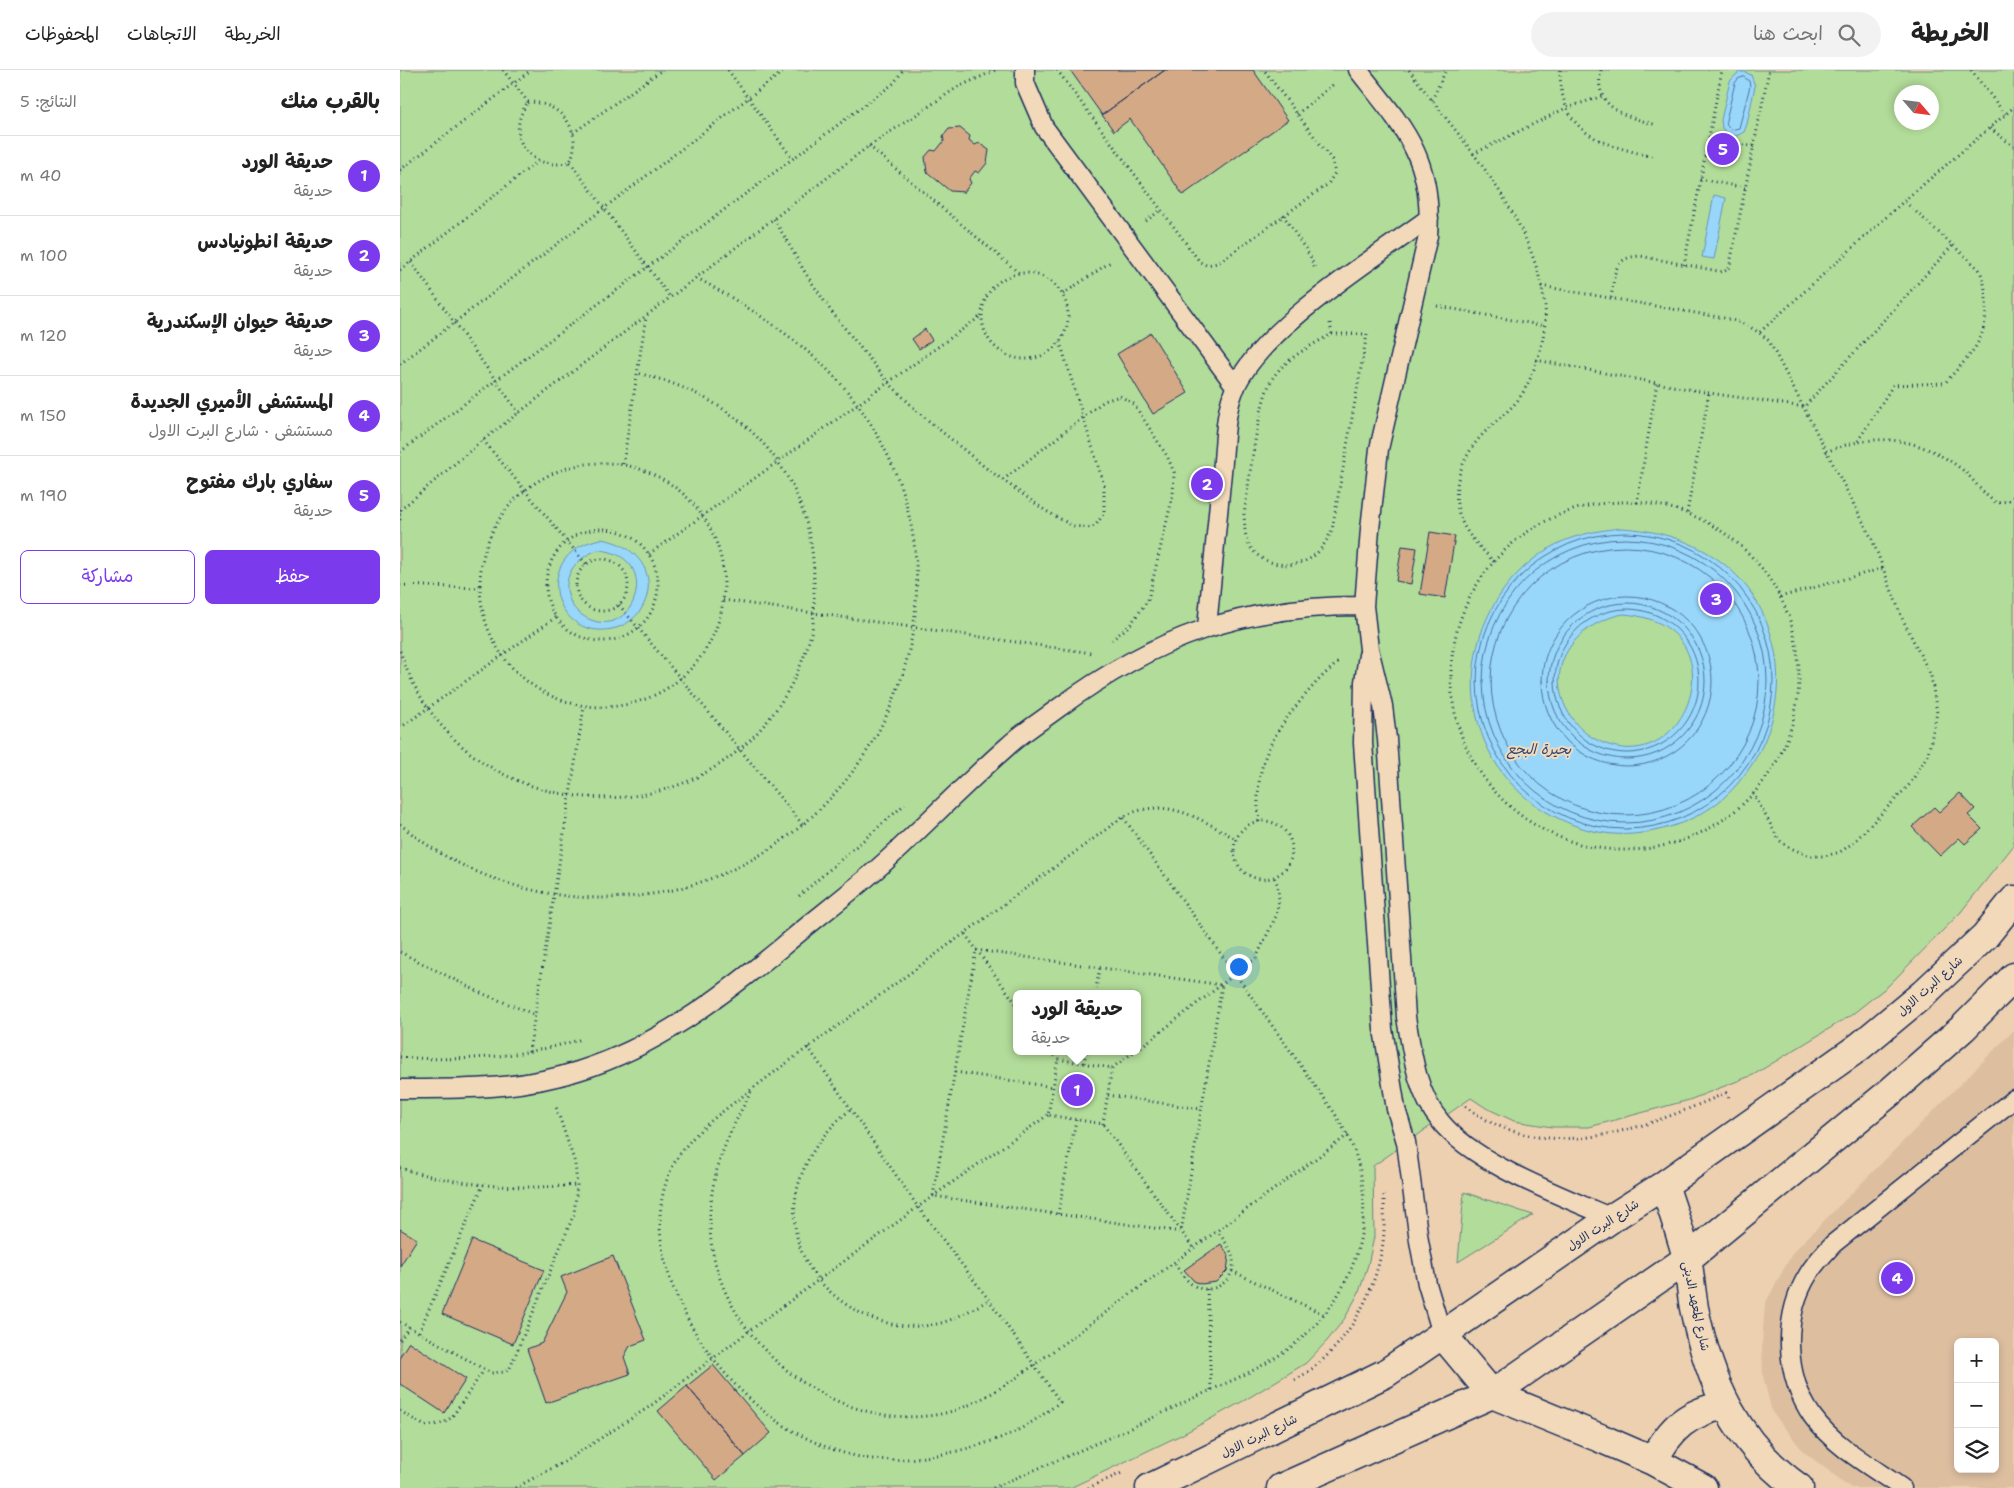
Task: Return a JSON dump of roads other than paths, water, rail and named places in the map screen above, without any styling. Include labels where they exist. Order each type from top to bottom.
[{"type":"main road","name":"شارع البرت الاول","points":[[1150,1488],[1386,1373],[1612,1218],[1664,1185],[1859,1047],[1923,994],[1985,936],[2014,900]]},
{"type":"main road","points":[[1281,1488],[1492,1394],[1687,1258],[1890,1093],[1963,1028],[2014,977]]},
{"type":"main road","name":"شارع المعهد الدينى","points":[[1664,1185],[1687,1258],[1696,1317],[1707,1358],[1725,1405],[1740,1430],[1758,1453],[1779,1474],[1799,1488]]},
{"type":"main road","points":[[1442,1334],[1492,1394],[1564,1422],[1653,1462],[1703,1488]]},
{"type":"main road","points":[[1653,1462],[1664,1440],[1681,1422],[1702,1410],[1725,1405]]},
{"type":"lane","points":[[1024,70],[1025,82],[1044,127],[1236,387]]},
{"type":"lane","points":[[1358,70],[1404,129],[1418,154],[1426,180],[1429,218],[1428,236],[1379,449],[1364,606],[1369,649],[1377,679],[1386,731],[1406,1017],[1416,1073],[1439,1120],[1451,1134],[1488,1159],[1530,1183],[1612,1218]]},
{"type":"lane","points":[[1207,627],[1224,448],[1229,412],[1236,387],[1262,350],[1299,315],[1429,218]]},
{"type":"lane","points":[[400,1089],[518,1086],[580,1070],[638,1047],[696,1014],[883,864],[1010,744],[1107,673],[1156,647],[1207,627],[1245,616],[1285,609],[1324,606],[1364,606]]},
{"type":"lane","points":[[1369,649],[1364,682],[1364,743],[1383,1029],[1391,1080],[1406,1142],[1419,1241],[1428,1284],[1442,1334]]},
{"type":"lane","points":[[1391,1080],[1416,1073]]},
{"type":"lane","points":[[1902,1488],[1840,1444],[1813,1417],[1796,1383],[1789,1346],[1794,1308],[1808,1273],[1833,1244],[2014,1099]]},
{"type":"water","points":[[1739,72],[1751,75],[1755,86],[1744,132],[1736,136],[1728,135],[1722,128],[1721,120],[1730,81]]},
{"type":"water","points":[[1714,195],[1726,198],[1714,259],[1702,257]]},
{"type":"water","name":"بحيرة البجع","points":[[1621,528],[1646,531],[1671,537],[1693,545],[1733,571],[1748,589],[1761,610],[1771,635],[1778,674],[1774,713],[1768,732],[1750,767],[1729,793],[1707,810],[1682,823],[1656,831],[1632,834],[1611,834],[1581,828],[1562,820],[1526,797],[1499,767],[1481,733],[1474,695],[1476,656],[1487,618],[1508,584],[1548,549],[1568,539]],"holes":[[[1623,614],[1659,623],[1682,642],[1692,667],[1691,694],[1680,719],[1661,738],[1636,748],[1606,744],[1593,738],[1573,720],[1560,691],[1559,675],[1563,660],[1570,647],[1592,626]]]},
{"type":"water","points":[[601,539],[614,542],[635,555],[642,564],[647,575],[646,598],[640,611],[628,623],[612,629],[591,629],[575,622],[563,609],[557,593],[557,576],[564,560],[579,547]],"holes":[[[598,550],[618,555],[630,565],[636,579],[636,593],[630,607],[620,617],[607,622],[591,620],[579,613],[571,603],[568,594],[568,577],[571,570],[582,558]]]},
{"type":"place","name":"سفاري بارك مفتوح","points":[[1723,149]]},
{"type":"place","name":"حديقة انطونيادس","points":[[1207,484]]},
{"type":"place","name":"حديقة حيوان الإسكندرية","points":[[1716,599]]},
{"type":"place","name":"حديقة الورد","points":[[1077,1090]]},
{"type":"place","name":"المستشفى الأميري الجديدة","points":[[1897,1278]]}]
